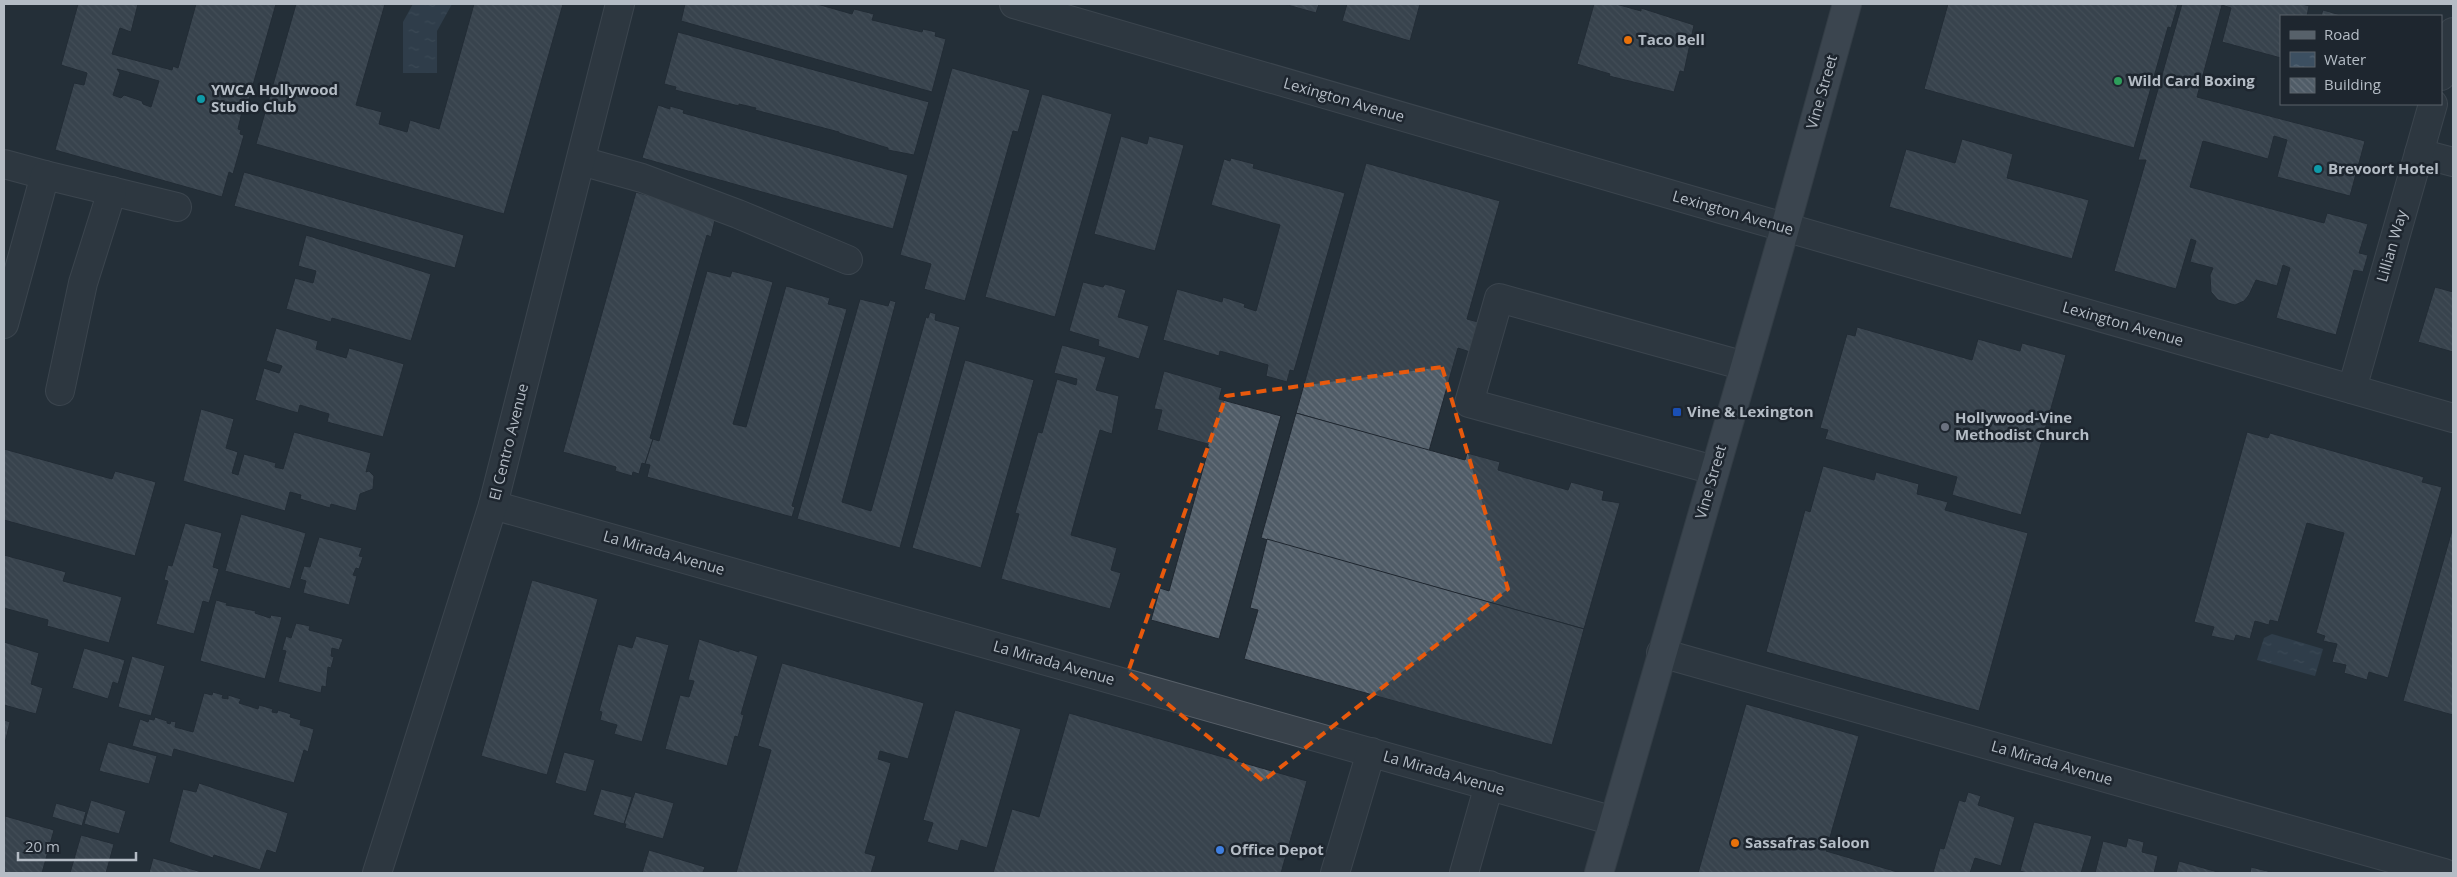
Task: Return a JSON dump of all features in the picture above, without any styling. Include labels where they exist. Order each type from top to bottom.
[{"type":"main road","name":"Vine Street","points":[[1599,873],[1785,228],[1847,4]]},
{"type":"street","name":"El Centro Avenue","points":[[377,873],[493,505],[620,4]]},
{"type":"street","name":"Lexington Avenue","points":[[1014,4],[1785,228],[2453,418]]},
{"type":"street","points":[[2442,72],[2453,32]]},
{"type":"street","name":"Lillian Way","points":[[2352,389],[2433,105]]},
{"type":"street","points":[[2419,152],[2453,162]]},
{"type":"street","points":[[580,161],[642,178],[738,214],[848,260]]},
{"type":"street","points":[[4,164],[177,207]]},
{"type":"street","points":[[4,324],[45,175]]},
{"type":"street","points":[[60,391],[83,283],[112,191]]},
{"type":"street","points":[[1714,470],[1469,403],[1499,298],[1745,366]]},
{"type":"street","name":"La Mirada Avenue","points":[[493,505],[1614,821]]},
{"type":"street","name":"La Mirada Avenue","points":[[1662,653],[2444,873]]},
{"type":"street","points":[[1335,873],[1371,752]]},
{"type":"street","points":[[1464,873],[1489,785]]},
{"type":"highlighted area","points":[[1442,367],[1508,589],[1263,781],[1128,672],[1226,396]]},
{"type":"water","points":[[413,4],[452,4],[437,31],[437,73],[403,73],[403,22]]},
{"type":"water","points":[[2272,634],[2323,649],[2315,676],[2257,660],[2264,638]]},
{"type":"building","name":"YWCA Hollywood Studio Club","points":[[78,4],[138,4],[131,32],[120,28],[112,54],[172,70],[173,66],[178,68],[196,4],[276,4],[245,113],[242,112],[238,129],[241,130],[240,134],[244,135],[233,174],[229,172],[222,197],[55,150],[74,83],[84,85],[87,73],[61,65]],"holes":[[[117,69],[159,81],[151,107],[143,104],[142,101],[124,95],[121,98],[113,95],[120,73]]]},
{"type":"building","points":[[296,4],[385,4],[356,105],[382,112],[379,124],[407,132],[410,120],[439,129],[474,4],[563,4],[504,214],[256,144]]},
{"type":"building","points":[[685,4],[817,4],[852,14],[854,9],[874,14],[872,20],[922,32],[923,29],[936,32],[935,36],[946,39],[932,92],[681,21]]},
{"type":"building","points":[[1284,4],[1319,4],[1316,13]]},
{"type":"building","points":[[1347,4],[1420,4],[1410,41],[1342,21]]},
{"type":"building","points":[[1594,4],[1616,4],[1641,11],[1641,8],[1694,25],[1684,72],[1680,71],[1674,92],[1609,76],[1610,74],[1577,64]]},
{"type":"building","points":[[1948,4],[2178,4],[2171,28],[2168,27],[2134,148],[1924,89]]},
{"type":"building","name":"Brevoort Hotel","points":[[2182,4],[2302,4],[2309,6],[2307,15],[2280,15],[2280,58],[2222,42],[2231,8],[2222,5],[2197,97],[2365,141],[2350,196],[2277,177],[2287,140],[2274,136],[2268,159],[2203,141],[2190,187],[2324,223],[2327,213],[2368,224],[2359,253],[2368,255],[2363,272],[2354,270],[2336,335],[2276,318],[2290,268],[2283,265],[2277,286],[2256,280],[2244,301],[2235,305],[2218,300],[2211,292],[2210,275],[2213,268],[2190,262],[2196,241],[2191,239],[2176,289],[2114,271],[2146,160],[2138,160]]},
{"type":"building","points":[[2323,10],[2340,15],[2321,15]]},
{"type":"building","points":[[678,32],[929,102],[914,155],[888,150],[888,148],[839,132],[755,110],[756,108],[739,104],[739,106],[675,90],[676,87],[664,84]]},
{"type":"building","points":[[952,68],[1030,90],[1018,132],[1013,131],[965,301],[924,289],[931,264],[900,255]]},
{"type":"building","points":[[1042,94],[1112,114],[1055,317],[985,297]]},
{"type":"building","points":[[658,105],[670,109],[670,106],[684,110],[683,113],[908,175],[893,229],[642,158]]},
{"type":"building","points":[[1121,136],[1147,144],[1149,136],[1184,145],[1155,251],[1094,234]]},
{"type":"building","points":[[1962,139],[2013,154],[2007,178],[2089,200],[2072,259],[1889,207],[1906,149],[1955,163]]},
{"type":"building","points":[[1231,158],[1254,164],[1253,168],[1345,193],[1294,371],[1290,370],[1287,382],[1266,376],[1268,365],[1220,351],[1219,356],[1163,340],[1177,289],[1222,302],[1223,297],[1245,304],[1244,307],[1256,311],[1280,225],[1211,205],[1224,159],[1230,161]]},
{"type":"building","points":[[1366,163],[1500,201],[1467,319],[1478,322],[1470,352],[1458,348],[1429,451],[1296,413]]},
{"type":"building","points":[[244,172],[464,235],[455,268],[234,206]]},
{"type":"building","points":[[636,192],[710,213],[709,218],[715,220],[711,237],[707,235],[650,438],[653,439],[645,464],[642,463],[639,474],[633,472],[632,476],[615,471],[616,467],[563,452]]},
{"type":"building","points":[[306,235],[431,274],[411,341],[332,318],[331,322],[286,309],[295,278],[313,283],[316,271],[298,266]]},
{"type":"building","points":[[707,271],[730,277],[732,271],[773,282],[733,424],[746,427],[786,286],[830,298],[828,304],[847,309],[792,506],[795,507],[792,517],[647,477],[650,465],[645,464],[653,439],[659,441]]},
{"type":"building","points":[[1083,282],[1103,287],[1105,284],[1126,290],[1118,317],[1149,326],[1139,359],[1098,346],[1099,340],[1069,331]]},
{"type":"building","points":[[2435,287],[2453,292],[2453,352],[2418,342]]},
{"type":"building","points":[[860,299],[888,306],[890,300],[896,302],[842,502],[871,511],[926,317],[928,318],[930,312],[936,314],[935,320],[960,327],[900,548],[797,519]]},
{"type":"building","points":[[1857,327],[1972,360],[1978,339],[2020,351],[2022,343],[2066,355],[2021,515],[1952,495],[1957,477],[1825,439],[1828,430],[1820,428],[1847,334],[1855,336]]},
{"type":"building","points":[[276,328],[318,341],[316,349],[346,358],[349,348],[404,364],[383,437],[327,422],[329,414],[300,405],[298,413],[255,400],[264,368],[279,373],[282,366],[266,361]]},
{"type":"building","points":[[1062,345],[1106,357],[1096,390],[1119,396],[1112,434],[1100,430],[1071,535],[1117,548],[1111,570],[1121,573],[1110,609],[1001,579],[1019,514],[1015,513],[1038,432],[1042,433],[1057,379],[1076,385],[1077,379],[1054,373]]},
{"type":"building","points":[[965,360],[1034,380],[981,568],[912,548]]},
{"type":"building","points":[[1164,371],[1222,388],[1219,399],[1281,416],[1219,639],[1151,620],[1160,588],[1169,591],[1209,447],[1207,447],[1208,444],[1157,430],[1162,410],[1154,409]]},
{"type":"building","points":[[201,409],[234,419],[226,448],[238,452],[232,473],[238,475],[244,454],[276,463],[275,467],[283,469],[294,432],[371,453],[366,472],[369,471],[374,476],[373,489],[360,494],[356,511],[331,504],[330,508],[300,499],[301,495],[290,492],[285,511],[183,481]]},
{"type":"building","points":[[1296,413],[1465,460],[1467,453],[1500,462],[1498,470],[1568,490],[1571,482],[1604,491],[1602,500],[1620,503],[1584,629],[1261,538]]},
{"type":"building","points":[[2247,432],[2268,438],[2270,433],[2424,477],[2422,482],[2442,487],[2388,678],[2369,672],[2367,680],[2344,673],[2346,665],[2332,662],[2337,644],[2323,641],[2325,636],[2316,633],[2344,533],[2307,523],[2278,622],[2270,620],[2269,625],[2255,621],[2250,639],[2236,635],[2234,641],[2211,636],[2214,627],[2194,622]]},
{"type":"building","points":[[4,449],[112,479],[115,471],[156,482],[135,556],[4,520]]},
{"type":"building","points":[[1823,466],[1874,480],[1876,472],[1919,484],[1917,494],[1948,502],[1945,510],[2028,533],[1979,711],[1766,652],[1805,510],[1810,512]]},
{"type":"building","points":[[241,514],[306,533],[290,589],[225,571]]},
{"type":"building","points":[[185,523],[222,533],[213,567],[219,569],[209,603],[203,601],[194,634],[156,624],[168,581],[164,580],[168,565],[172,566]]},
{"type":"building","points":[[2453,527],[2453,715],[2403,701]]},
{"type":"building","points":[[319,537],[362,548],[359,556],[363,557],[359,569],[356,568],[353,575],[357,576],[349,605],[303,593],[306,581],[300,579],[304,566],[310,567]]},
{"type":"building","points":[[1267,539],[1584,629],[1552,745],[1244,659],[1258,610],[1250,608]]},
{"type":"building","points":[[4,555],[66,572],[63,581],[122,597],[109,643],[47,626],[48,620],[4,608]]},
{"type":"building","points":[[532,580],[598,599],[547,775],[481,756]]},
{"type":"building","points":[[216,600],[227,603],[226,605],[256,611],[255,613],[270,618],[271,615],[282,617],[265,679],[200,661]]},
{"type":"building","points":[[296,623],[310,626],[309,630],[343,639],[339,650],[332,648],[331,656],[334,657],[331,668],[328,667],[326,687],[322,686],[321,693],[278,682],[286,651],[282,650],[286,636],[291,638]]},
{"type":"building","points":[[636,636],[669,645],[642,742],[614,734],[617,725],[600,720],[602,712],[599,711],[618,644],[632,648]]},
{"type":"building","points":[[699,639],[758,656],[741,714],[744,715],[738,737],[735,736],[727,766],[665,749],[680,695],[689,697],[694,681],[688,680]]},
{"type":"building","points":[[4,642],[39,653],[31,684],[43,688],[36,714],[4,705]]},
{"type":"building","points":[[84,648],[125,660],[118,684],[113,682],[108,699],[72,688]]},
{"type":"building","points":[[132,656],[165,666],[151,716],[118,707]]},
{"type":"building","points":[[782,663],[924,703],[908,759],[880,751],[878,759],[891,763],[865,853],[876,856],[871,873],[736,873],[771,750],[758,746]]},
{"type":"building","points":[[213,692],[223,695],[222,698],[228,699],[228,695],[241,699],[239,703],[258,709],[259,705],[273,709],[272,712],[277,713],[278,710],[291,714],[290,717],[301,720],[300,725],[314,729],[308,752],[304,750],[294,783],[174,749],[172,757],[132,746],[140,719],[148,722],[149,719],[154,720],[155,717],[170,724],[171,721],[176,722],[175,727],[193,732],[204,693],[212,695]]},
{"type":"building","points":[[1746,704],[1859,736],[1826,851],[1901,873],[1698,873]]},
{"type":"building","points":[[955,710],[1021,729],[987,848],[961,840],[958,851],[927,842],[933,823],[923,820]]},
{"type":"building","points":[[1069,713],[1307,781],[1281,873],[993,873],[1012,809],[1039,817]]},
{"type":"building","points":[[4,720],[10,722],[4,747]]},
{"type":"building","points":[[108,742],[157,756],[149,784],[99,771]]},
{"type":"building","points":[[564,752],[595,760],[586,792],[555,783]]},
{"type":"building","points":[[199,783],[288,813],[276,853],[267,850],[260,870],[214,855],[213,858],[169,842],[183,789],[196,792]]},
{"type":"building","points":[[601,789],[632,797],[624,824],[593,815]]},
{"type":"building","points":[[635,792],[674,803],[663,839],[625,828],[626,824],[624,824]]},
{"type":"building","points":[[1968,792],[1981,796],[1978,805],[2015,817],[2001,866],[1975,858],[1970,873],[1933,873],[1940,848],[1944,849],[1959,800],[1965,802]]},
{"type":"building","points":[[91,800],[126,811],[119,834],[84,824]]},
{"type":"building","points":[[56,803],[86,812],[82,826],[52,817]]},
{"type":"building","points":[[5,816],[54,830],[42,873],[4,873]]},
{"type":"building","points":[[2034,822],[2092,836],[2081,873],[2027,873],[2020,871]]},
{"type":"building","points":[[81,835],[114,844],[106,873],[70,873]]},
{"type":"building","points":[[2128,838],[2144,842],[2142,852],[2158,856],[2154,873],[2095,873],[2103,841],[2126,847]]},
{"type":"building","points":[[649,850],[705,867],[703,872],[707,873],[642,873]]},
{"type":"building","points":[[153,858],[205,873],[149,873]]},
{"type":"building","points":[[2179,861],[2221,873],[2176,873]]},
{"type":"building","points":[[2251,867],[2275,873],[2250,873]]},
{"type":"place","name":"Taco Bell","points":[[1628,40]]},
{"type":"place","name":"Wild Card Boxing","points":[[2118,81]]},
{"type":"place","name":"YWCA Hollywood Studio Club","points":[[201,99]]},
{"type":"place","name":"Brevoort Hotel","points":[[2318,169]]},
{"type":"place","name":"Vine & Lexington","points":[[1677,412]]},
{"type":"place","name":"Hollywood-Vine Methodist Church","points":[[1945,427]]},
{"type":"place","name":"Sassafras Saloon","points":[[1735,843]]},
{"type":"place","name":"Office Depot","points":[[1220,850]]}]
